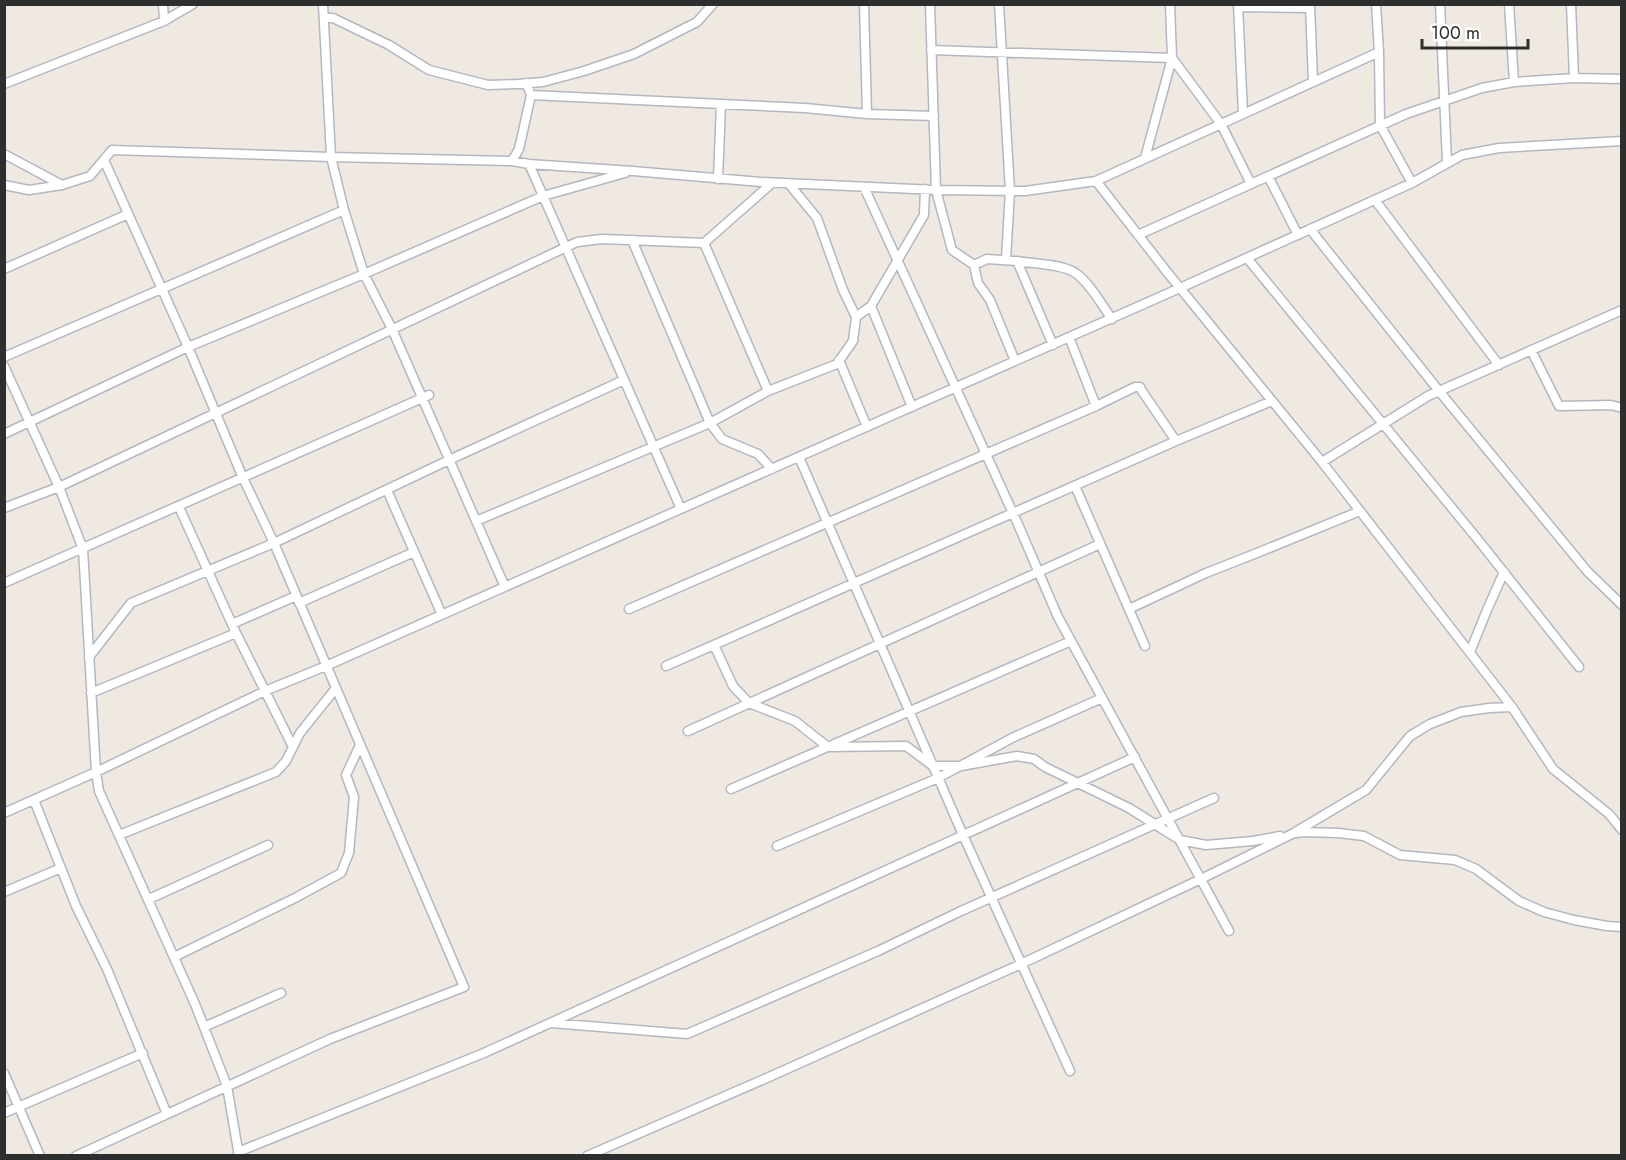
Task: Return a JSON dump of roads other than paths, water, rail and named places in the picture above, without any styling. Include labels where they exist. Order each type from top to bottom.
[{"type":"street","points":[[163,4],[164,21]]},
{"type":"street","points":[[4,84],[164,21],[193,4]]},
{"type":"street","points":[[323,4],[330,157],[344,210],[364,274],[425,397],[449,460],[505,587]]},
{"type":"street","points":[[324,18],[333,18],[389,45],[429,70],[488,85],[543,82],[634,54],[697,22],[713,4]]},
{"type":"street","points":[[864,4],[867,114]]},
{"type":"street","points":[[930,4],[936,190],[952,250],[974,265],[978,283],[990,300],[1016,361]]},
{"type":"street","points":[[999,4],[1010,191],[1006,260]]},
{"type":"street","points":[[1145,158],[1172,58],[1170,4]]},
{"type":"street","points":[[1376,4],[1380,125],[1412,183]]},
{"type":"street","points":[[1440,4],[1447,162]]},
{"type":"street","points":[[1509,4],[1514,82]]},
{"type":"street","points":[[1571,4],[1574,78]]},
{"type":"street","points":[[1243,114],[1238,6],[1310,6],[1313,82]]},
{"type":"street","points":[[931,50],[1172,58]]},
{"type":"street","points":[[4,185],[28,189],[62,185],[90,176],[112,150],[512,161],[789,184],[1025,191],[1096,181],[1379,52]]},
{"type":"street","points":[[1172,58],[1221,124],[1251,184]]},
{"type":"street","points":[[1138,235],[1380,125],[1482,88],[1514,82],[1574,78],[1622,79]]},
{"type":"street","points":[[512,161],[519,149],[531,95],[526,83]]},
{"type":"street","points":[[531,95],[934,116]]},
{"type":"street","points":[[718,179],[720,104]]},
{"type":"street","points":[[4,813],[96,772],[265,691],[1112,319],[1412,183],[1462,155],[1499,148],[1622,141]]},
{"type":"street","points":[[4,153],[62,185]]},
{"type":"street","points":[[76,1155],[330,1039],[464,987],[274,543],[243,478],[188,347],[104,160]]},
{"type":"street","points":[[529,164],[681,509]]},
{"type":"street","points":[[4,434],[188,347],[543,196],[633,171]]},
{"type":"street","points":[[1268,176],[1298,235]]},
{"type":"street","points":[[1096,181],[1322,462],[1470,652],[1512,707],[1553,769],[1609,814],[1622,830]]},
{"type":"street","points":[[4,508],[58,487],[577,242],[602,239],[704,243],[772,183]]},
{"type":"street","points":[[476,521],[710,423],[768,391],[837,364],[853,341],[856,317],[843,290],[817,218],[789,184]]},
{"type":"street","points":[[864,187],[986,453],[1058,617],[1229,931]]},
{"type":"street","points":[[856,317],[871,306],[924,216],[925,189]]},
{"type":"street","points":[[1375,200],[1499,365]]},
{"type":"street","points":[[4,357],[344,210]]},
{"type":"street","points":[[4,268],[128,214]]},
{"type":"street","points":[[1310,229],[1587,571],[1622,605]]},
{"type":"street","points":[[632,240],[710,423],[722,439],[758,454],[772,469]]},
{"type":"street","points":[[704,243],[768,391]]},
{"type":"street","points":[[974,265],[987,258],[1066,269],[1076,273],[1090,288],[1112,319]]},
{"type":"street","points":[[1246,258],[1579,666]]},
{"type":"street","points":[[1017,261],[1053,345]]},
{"type":"street","points":[[871,306],[912,407]]},
{"type":"street","points":[[1322,462],[1428,396],[1622,310]]},
{"type":"street","points":[[1069,338],[1096,406]]},
{"type":"street","points":[[1531,351],[1558,406],[1611,405],[1622,408]]},
{"type":"street","points":[[839,360],[867,427]]},
{"type":"street","points":[[4,366],[83,549],[99,791],[174,957],[227,1086],[238,1154],[484,1053],[1135,757]]},
{"type":"street","points":[[89,657],[130,603],[274,543],[624,380]]},
{"type":"street","points":[[629,609],[1136,387],[1140,387],[1176,441]]},
{"type":"street","points":[[5,583],[425,397]]},
{"type":"street","points":[[666,666],[1272,400]]},
{"type":"street","points":[[799,457],[990,897],[1070,1071]]},
{"type":"street","points":[[1075,486],[1145,646]]},
{"type":"street","points":[[387,490],[442,615]]},
{"type":"street","points":[[179,507],[236,633],[293,747]]},
{"type":"street","points":[[1129,609],[1206,573],[1360,511]]},
{"type":"street","points":[[688,731],[1100,544]]},
{"type":"street","points":[[232,624],[298,600],[414,552]]},
{"type":"street","points":[[1470,652],[1504,572]]},
{"type":"street","points":[[91,693],[236,633]]},
{"type":"street","points":[[731,789],[1071,641]]},
{"type":"street","points":[[714,645],[733,686],[749,703],[795,721],[828,747],[906,746],[933,766],[961,766],[1017,756],[1034,759],[1044,767],[1130,808],[1180,840],[1206,845],[1253,841],[1304,832],[1364,836],[1400,855],[1455,860],[1476,869],[1519,901],[1544,912],[1607,926],[1622,927]]},
{"type":"street","points":[[120,836],[276,772],[286,761],[300,733],[336,688]]},
{"type":"street","points":[[777,846],[938,778],[1012,738],[1102,698]]},
{"type":"street","points":[[587,1155],[769,1077],[1021,964],[1292,834],[1366,790],[1410,735],[1430,724],[1461,712],[1512,707]]},
{"type":"street","points":[[174,957],[341,873],[349,853],[354,797],[346,774],[360,745]]},
{"type":"street","points":[[551,1023],[687,1034],[878,951],[990,897],[1214,798]]},
{"type":"street","points":[[34,800],[76,906],[108,969],[167,1114]]},
{"type":"street","points":[[148,899],[268,845]]},
{"type":"street","points":[[4,892],[61,868]]},
{"type":"street","points":[[1607,926],[1622,933]]},
{"type":"street","points":[[204,1027],[281,993]]},
{"type":"street","points":[[4,1113],[143,1053]]},
{"type":"street","points":[[4,1073],[40,1155]]}]
